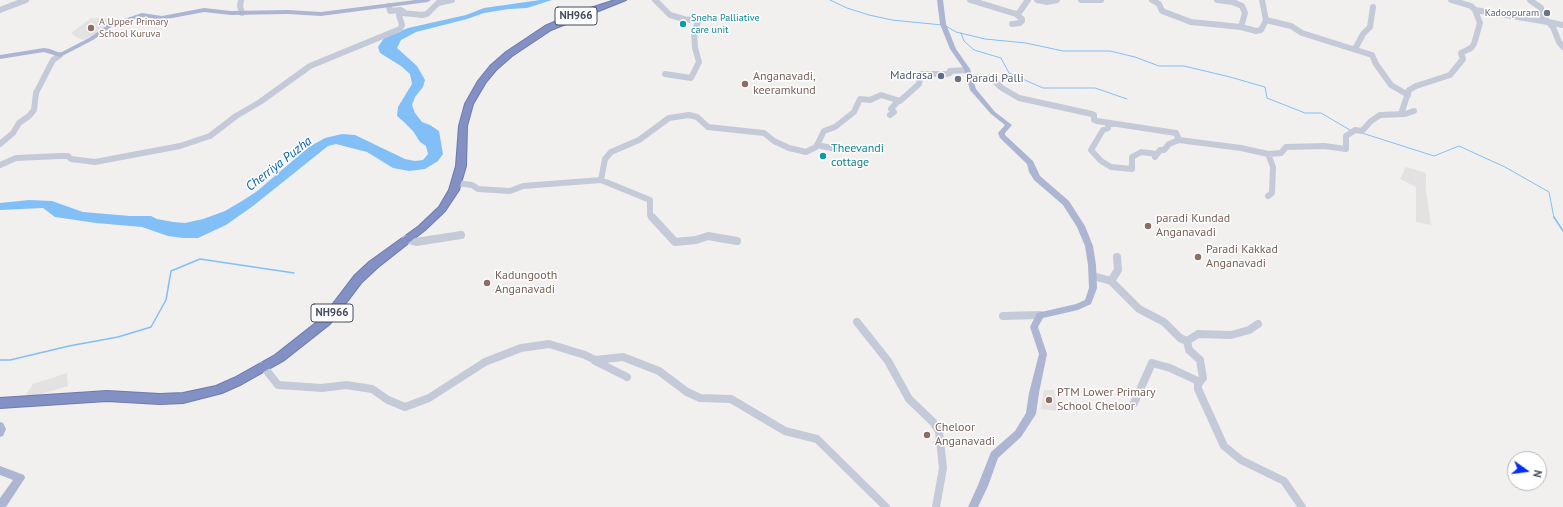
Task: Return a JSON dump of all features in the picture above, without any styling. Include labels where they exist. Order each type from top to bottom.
[{"type":"highway","name":"NH966","points":[[0,403],[107,396],[160,399],[183,398],[218,390],[279,358],[326,320],[337,308],[358,279],[435,216],[449,199],[454,190],[461,166],[465,115],[475,92],[493,68],[509,54],[548,28],[578,15],[622,0]]},
{"type":"main road","points":[[0,57],[44,50],[60,55],[91,39],[112,25],[146,15],[162,18],[204,10],[242,13],[288,12],[321,14],[428,0]]},
{"type":"main road","points":[[940,0],[943,24],[953,49],[968,74],[973,90],[993,112],[1009,125],[1001,133],[1002,136],[1030,163],[1032,172],[1037,178],[1066,203],[1078,221],[1089,246],[1093,276],[1093,288],[1088,302],[1078,307],[1040,315],[1034,327],[1044,354],[1034,393],[1031,414],[1018,434],[994,455],[983,486],[973,507]]},
{"type":"main road","points":[[0,426],[0,433]]},
{"type":"main road","points":[[0,470],[20,478],[0,507]]},
{"type":"street","points":[[0,10],[26,0]]},
{"type":"street","points":[[241,0],[240,6],[242,13]]},
{"type":"street","points":[[390,6],[390,11],[402,11],[403,13],[409,14],[427,14],[438,3],[452,0]]},
{"type":"street","points":[[655,0],[670,15],[688,20],[700,18],[694,31],[695,48],[699,62],[691,78],[665,74]]},
{"type":"street","points":[[970,0],[1004,14],[1018,14],[1028,0]]},
{"type":"street","points":[[1037,0],[1047,2],[1057,0]]},
{"type":"street","points":[[1082,0],[1101,0]]},
{"type":"street","points":[[1152,0],[1159,4],[1162,11],[1191,22],[1241,27],[1256,31],[1261,30],[1266,20],[1262,0]]},
{"type":"street","points":[[1217,0],[1233,2],[1242,6],[1245,13],[1241,27]]},
{"type":"street","points":[[1401,114],[1409,90],[1416,86],[1450,75],[1463,59],[1460,53],[1471,48],[1476,39],[1480,22],[1475,10],[1471,6],[1451,0]]},
{"type":"street","points":[[1530,0],[1541,8],[1541,14],[1553,27],[1563,48]]},
{"type":"street","points":[[1355,49],[1363,34],[1370,27],[1373,7]]},
{"type":"street","points":[[1475,10],[1563,25]]},
{"type":"street","points":[[0,165],[16,158],[60,156],[68,156],[71,159],[95,162],[180,146],[210,136],[236,116],[266,98],[310,66],[400,29],[402,25],[399,15],[402,11]]},
{"type":"street","points":[[1012,24],[1020,23],[1022,21],[1022,19],[1016,14]]},
{"type":"street","points":[[1266,20],[1291,26],[1302,32],[1372,55],[1376,64],[1392,85],[1400,91],[1408,94]]},
{"type":"street","points":[[0,144],[13,133],[19,123],[29,116],[34,110],[36,93],[53,60],[60,55]]},
{"type":"street","points":[[890,115],[894,112],[891,109],[898,101],[919,84],[919,77],[921,74],[947,74],[950,73],[950,71],[991,78],[1002,88],[1019,98],[1092,114],[1094,120],[1176,133],[1180,137],[1179,140]]},
{"type":"street","points":[[602,180],[605,159],[611,152],[639,140],[663,121],[675,117],[694,116],[713,128],[764,133],[777,143],[801,151],[812,150],[817,145],[824,131],[835,127],[854,112],[860,100],[870,100],[881,95],[898,101]]},
{"type":"street","points":[[1148,157],[1155,157],[1160,150],[1164,150],[1169,144],[1179,140],[1241,148],[1268,154],[1281,153],[1286,147],[1324,146],[1346,149],[1348,147],[1346,136],[1353,131],[1362,131],[1371,121],[1380,115],[1414,112]]},
{"type":"street","points":[[1108,123],[1108,128],[1103,130],[1091,150],[1101,161],[1111,167],[1132,169],[1132,158],[1136,154],[1141,152],[1157,154]]},
{"type":"street","points":[[817,145],[836,149],[868,150]]},
{"type":"street","points":[[1268,154],[1273,167],[1272,193],[1268,196]]},
{"type":"street","points":[[456,183],[478,188],[510,192],[523,186],[602,180],[650,200],[650,215],[675,242],[696,240],[708,236],[736,241]]},
{"type":"street","points":[[406,239],[416,242],[461,235]]},
{"type":"street","points":[[1111,281],[1118,270],[1117,257]]},
{"type":"street","points":[[1093,276],[1116,284],[1139,309],[1164,322],[1180,338],[1187,341]]},
{"type":"street","points":[[1003,316],[1040,315]]},
{"type":"street","points":[[857,322],[888,361],[909,399],[933,422],[939,431],[943,468],[936,507]]},
{"type":"street","points":[[1187,341],[1198,334],[1231,335],[1249,330],[1258,324]]},
{"type":"street","points":[[1187,341],[1189,350],[1200,360],[1203,378],[1198,389],[1224,446],[1240,460],[1284,481],[1302,507]]},
{"type":"street","points":[[263,366],[278,385],[322,388],[346,385],[372,389],[388,400],[405,407],[429,398],[485,362],[521,348],[549,344],[585,355],[627,377]]},
{"type":"street","points":[[595,360],[623,357],[659,371],[687,392],[700,398],[731,399],[786,430],[817,439],[886,507]]},
{"type":"street","points":[[1134,403],[1152,363],[1170,368],[1200,382]]},
{"type":"shaded area","name":"A Upper Primary School Kuruva","points":[[91,18],[110,19],[112,23],[85,40],[78,38],[71,33]]},
{"type":"shaded area","points":[[1406,167],[1426,173],[1426,190],[1431,225],[1416,222],[1416,187],[1400,179]]},
{"type":"shaded area","points":[[67,373],[68,386],[28,398],[27,393],[33,384]]},
{"type":"shaded area","name":"PTM Lower Primary School Cheloor","points":[[1044,390],[1054,390],[1057,411],[1041,409]]},
{"type":"water","points":[[540,0],[552,0],[527,8],[484,13],[467,19],[416,32],[401,40],[397,48],[417,66],[425,80],[423,87],[415,97],[412,105],[415,113],[422,122],[439,131],[443,154],[438,161],[425,169],[409,171],[393,168],[367,152],[336,144],[328,146],[253,206],[226,225],[198,238],[168,236],[142,227],[96,223],[55,217],[43,208],[0,210],[0,203],[29,200],[52,201],[83,212],[130,216],[151,216],[157,219],[185,223],[203,219],[225,211],[256,192],[309,147],[325,138],[342,134],[355,135],[405,159],[415,161],[423,160],[428,154],[426,146],[420,142],[413,131],[397,116],[398,107],[412,84],[410,74],[401,66],[380,53],[378,47],[384,38],[408,28],[466,15],[484,8]]},
{"type":"waterway","points":[[830,0],[847,8],[869,15],[892,20],[942,25]]},
{"type":"waterway","points":[[946,26],[961,33]]},
{"type":"waterway","points":[[961,33],[985,39],[1026,43],[1063,51],[1110,51],[1135,57],[1159,66],[1184,66],[1230,77],[1265,87],[1267,98],[1305,113],[1321,113],[1350,130]]},
{"type":"waterway","points":[[961,33],[964,41],[974,50],[1001,58],[1009,73],[1043,88],[1095,88],[1127,99]]},
{"type":"waterway","points":[[1362,133],[1434,156],[1459,146],[1505,167],[1549,192],[1554,218]]},
{"type":"waterway","points":[[1554,217],[1563,231]]},
{"type":"waterway","points":[[0,360],[10,360],[69,346],[118,337],[151,327],[166,300],[171,271],[200,259],[294,273]]},
{"type":"place","name":"Kadoopuram","points":[[1547,13]]},
{"type":"place","name":"Sneha Palliative care unit","points":[[683,24]]},
{"type":"place","name":"A Upper Primary School Kuruva","points":[[91,28]]},
{"type":"place","name":"Madrasa","points":[[941,76]]},
{"type":"place","name":"Paradi Palli","points":[[958,79]]},
{"type":"place","name":"Anganavadi, keeramkund","points":[[745,84]]},
{"type":"place","name":"Theevandi cottage","points":[[823,156]]},
{"type":"place","name":"paradi Kundad Anganavadi","points":[[1148,226]]},
{"type":"place","name":"Paradi Kakkad Anganavadi","points":[[1198,257]]},
{"type":"place","name":"Kadungooth Anganavadi","points":[[487,283]]},
{"type":"place","name":"PTM Lower Primary School Cheloor","points":[[1049,400]]},
{"type":"place","name":"Cheloor Anganavadi","points":[[927,435]]},
{"type":"water label","name":"Cherriya Puzha","points":[[279,164]]}]
